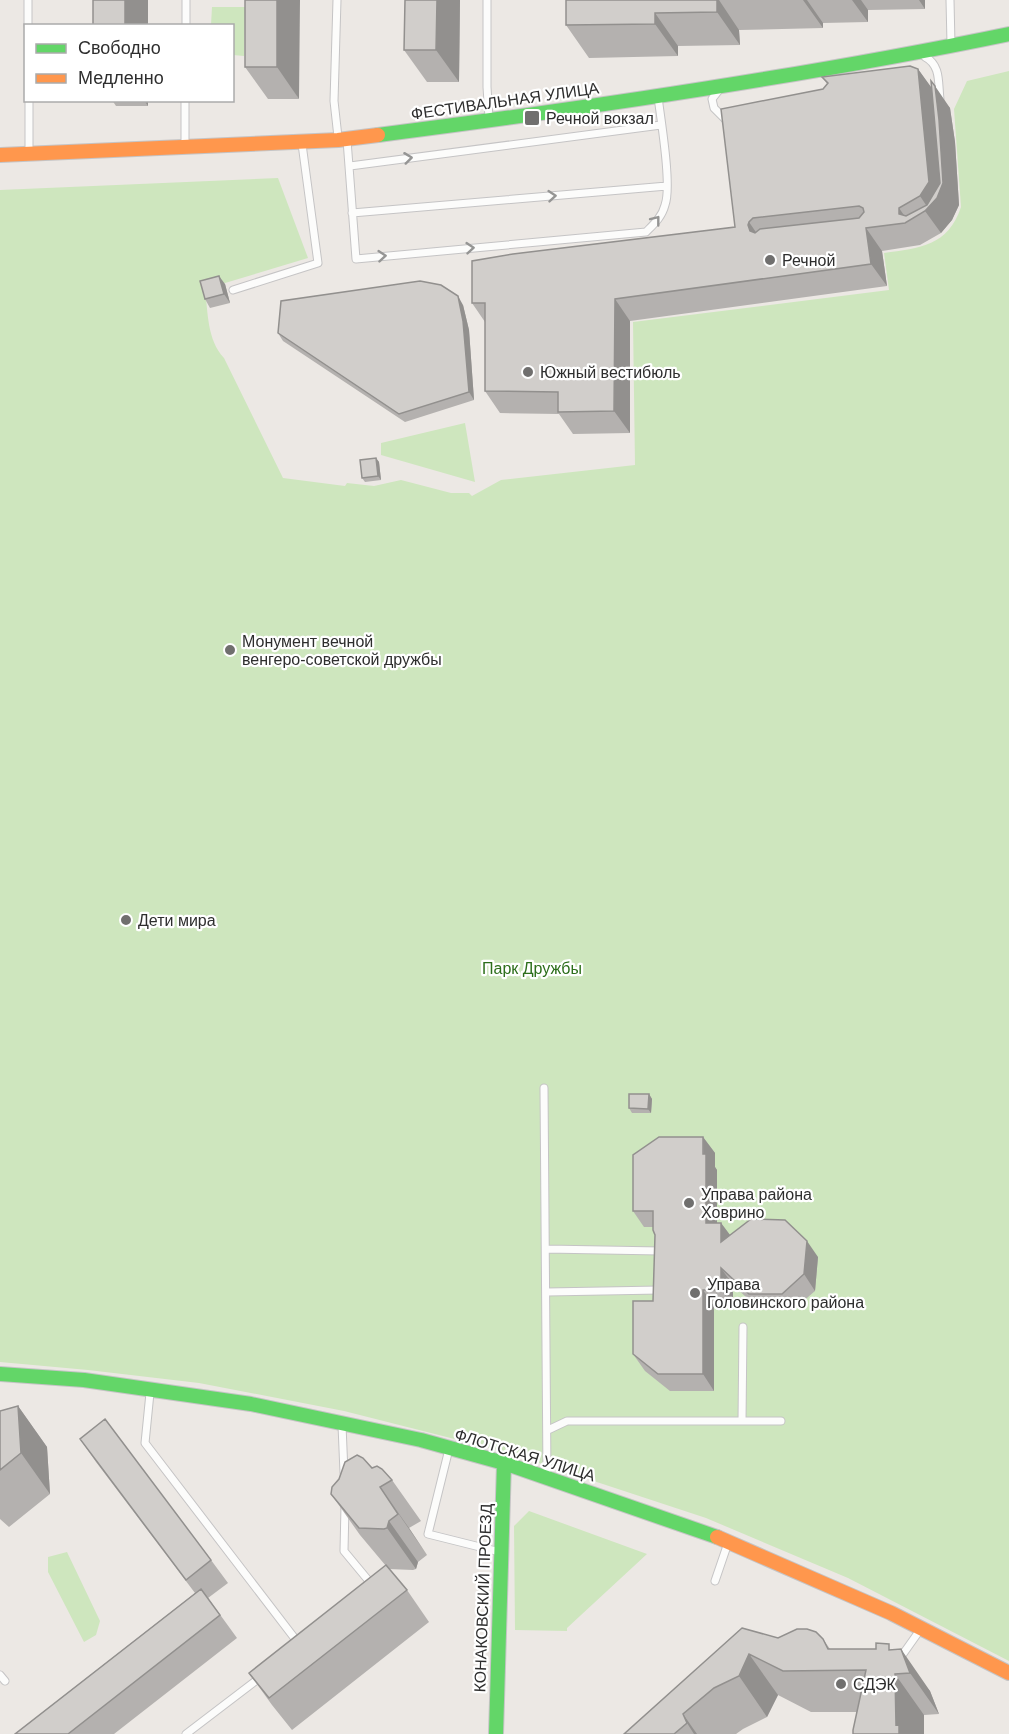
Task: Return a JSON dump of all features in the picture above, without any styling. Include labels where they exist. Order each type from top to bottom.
[{"type":"street","name":"ФЕСТИВАЛЬНАЯ УЛИЦА","points":[[0,154],[185,148],[343,139],[489,121],[728,84],[917,53],[1009,34]]},
{"type":"street","name":"ФЛОТСКАЯ УЛИЦА","points":[[0,1374],[84,1380],[251,1404],[342,1422],[504,1463],[729,1541],[921,1628],[1009,1673]]},
{"type":"street","name":"КОНАКОВСКИЙ ПРОЕЗД","points":[[496,1734],[504,1463]]},
{"type":"lane","points":[[28,0],[28,24]]},
{"type":"lane","points":[[186,0],[186,24]]},
{"type":"lane","points":[[337,0],[334,101],[350,166],[351,213],[356,259],[646,232],[660,218],[666,203],[667,186],[658,95]]},
{"type":"lane","points":[[487,0],[489,121]]},
{"type":"lane","points":[[950,0],[951,46]]},
{"type":"lane","points":[[917,53],[932,61],[938,74],[941,112]]},
{"type":"lane","points":[[728,84],[716,92],[712,99],[714,108],[724,119],[735,118]]},
{"type":"lane","points":[[29,102],[29,154]]},
{"type":"lane","points":[[185,102],[185,148]]},
{"type":"lane","points":[[350,166],[661,125]]},
{"type":"lane","points":[[233,290],[318,263],[302,142]]},
{"type":"lane","points":[[351,213],[667,186]]},
{"type":"lane","points":[[544,1088],[547,1479]]},
{"type":"lane","points":[[546,1249],[660,1251],[660,1262]]},
{"type":"lane","points":[[547,1292],[660,1292],[660,1282]]},
{"type":"lane","points":[[742,1327],[742,1420]]},
{"type":"lane","points":[[150,1388],[145,1443],[301,1646]]},
{"type":"lane","points":[[548,1430],[567,1421],[781,1421]]},
{"type":"lane","points":[[342,1422],[344,1481]]},
{"type":"lane","points":[[449,1449],[428,1534],[501,1552]]},
{"type":"lane","points":[[345,1503],[344,1551],[375,1588],[366,1596]]},
{"type":"lane","points":[[715,1581],[729,1541]]},
{"type":"lane","points":[[892,1654],[903,1654],[921,1628]]},
{"type":"lane","points":[[292,1653],[310,1639]]},
{"type":"lane","points":[[186,1734],[266,1673]]},
{"type":"green space","points":[[212,7],[245,7],[244,56],[234,55],[234,24],[211,24]]},
{"type":"green space","name":"Парк Дружбы","points":[[1009,71],[1009,1661],[848,1578],[706,1518],[506,1452],[344,1411],[199,1383],[0,1362],[0,190],[278,178],[308,258],[205,289],[209,325],[214,343],[224,358],[283,478],[345,486],[347,483],[374,486],[401,480],[451,493],[469,493],[472,496],[501,480],[635,465],[633,322],[889,290],[884,253],[921,247],[931,243],[949,230],[961,207],[954,109],[967,81]]},
{"type":"green space","points":[[465,423],[475,482],[381,455],[381,443]]},
{"type":"green space","points":[[529,1511],[647,1554],[567,1628],[567,1631],[515,1630],[514,1526]]},
{"type":"green space","points":[[67,1552],[100,1621],[96,1635],[84,1642],[48,1572],[48,1557]]},
{"type":"building","points":[[93,0],[125,0],[125,24],[93,24]]},
{"type":"building","points":[[245,0],[277,0],[277,67],[245,67]]},
{"type":"building","points":[[405,0],[437,0],[436,50],[404,50]]},
{"type":"building","points":[[566,0],[717,0],[717,12],[655,13],[655,24],[566,25]]},
{"type":"building","name":"Речной","points":[[910,66],[918,69],[929,182],[920,196],[899,208],[899,214],[906,216],[927,205],[940,183],[931,81],[935,86],[943,183],[937,198],[925,211],[905,223],[866,228],[871,264],[615,299],[614,411],[558,412],[558,392],[485,391],[485,303],[472,303],[472,261],[735,227],[721,109],[823,89],[828,83],[822,77]],"holes":[[[859,206],[864,212],[859,218],[760,229],[755,233],[750,231],[748,225],[753,218]]]},
{"type":"building","points":[[219,276],[224,294],[205,299],[200,281]]},
{"type":"building","points":[[420,281],[441,285],[458,296],[463,321],[469,392],[399,414],[278,333],[281,301]]},
{"type":"building","points":[[376,458],[378,476],[362,478],[360,460]]},
{"type":"building","points":[[629,1094],[649,1094],[648,1109],[629,1108]]},
{"type":"building","points":[[659,1137],[703,1137],[703,1154],[706,1154],[706,1223],[721,1223],[721,1242],[751,1219],[785,1220],[807,1241],[804,1274],[782,1294],[749,1294],[721,1268],[721,1290],[703,1290],[703,1374],[658,1374],[633,1354],[633,1301],[653,1301],[655,1235],[653,1211],[633,1211],[633,1155]]},
{"type":"building","points":[[18,1406],[21,1453],[0,1470],[0,1411]]},
{"type":"building","points":[[105,1419],[211,1560],[186,1580],[80,1439]]},
{"type":"building","points":[[357,1455],[372,1468],[377,1466],[382,1469],[392,1480],[380,1487],[398,1514],[389,1521],[387,1528],[359,1528],[331,1494],[332,1487],[339,1479],[345,1462]]},
{"type":"building","points":[[386,1565],[407,1590],[269,1698],[249,1673]]},
{"type":"building","points":[[201,1589],[220,1615],[68,1734],[15,1734]]},
{"type":"building","points":[[742,1628],[778,1638],[797,1629],[807,1629],[816,1632],[828,1649],[876,1649],[876,1643],[889,1644],[889,1650],[901,1649],[910,1673],[895,1674],[896,1725],[899,1724],[899,1734],[853,1734],[866,1670],[783,1671],[749,1654],[739,1676],[714,1688],[683,1714],[687,1723],[674,1734],[624,1734]]},
{"type":"traffic: fast","points":[[378,135],[695,90],[931,50],[1009,34]]},
{"type":"traffic: fast","points":[[0,1374],[84,1380],[251,1404],[421,1440],[504,1463],[717,1537]]},
{"type":"traffic: fast","points":[[496,1734],[504,1463]]},
{"type":"traffic: slow","points":[[0,155],[338,140],[378,135]]},
{"type":"traffic: slow","points":[[717,1537],[891,1613],[1009,1673]]},
{"type":"place","name":"Речной вокзал","points":[[532,118]]},
{"type":"place","name":"Речной","points":[[770,260]]},
{"type":"place","name":"Южный вестибюль","points":[[528,372]]},
{"type":"place","name":"Монумент вечной венгеро-советской дружбы","points":[[230,650]]},
{"type":"place","name":"Дети мира","points":[[126,920]]},
{"type":"place","name":"Управа района Ховрино","points":[[689,1203]]},
{"type":"place","name":"Управа Головинского района","points":[[695,1293]]},
{"type":"place","name":"СДЭК","points":[[841,1684]]}]
